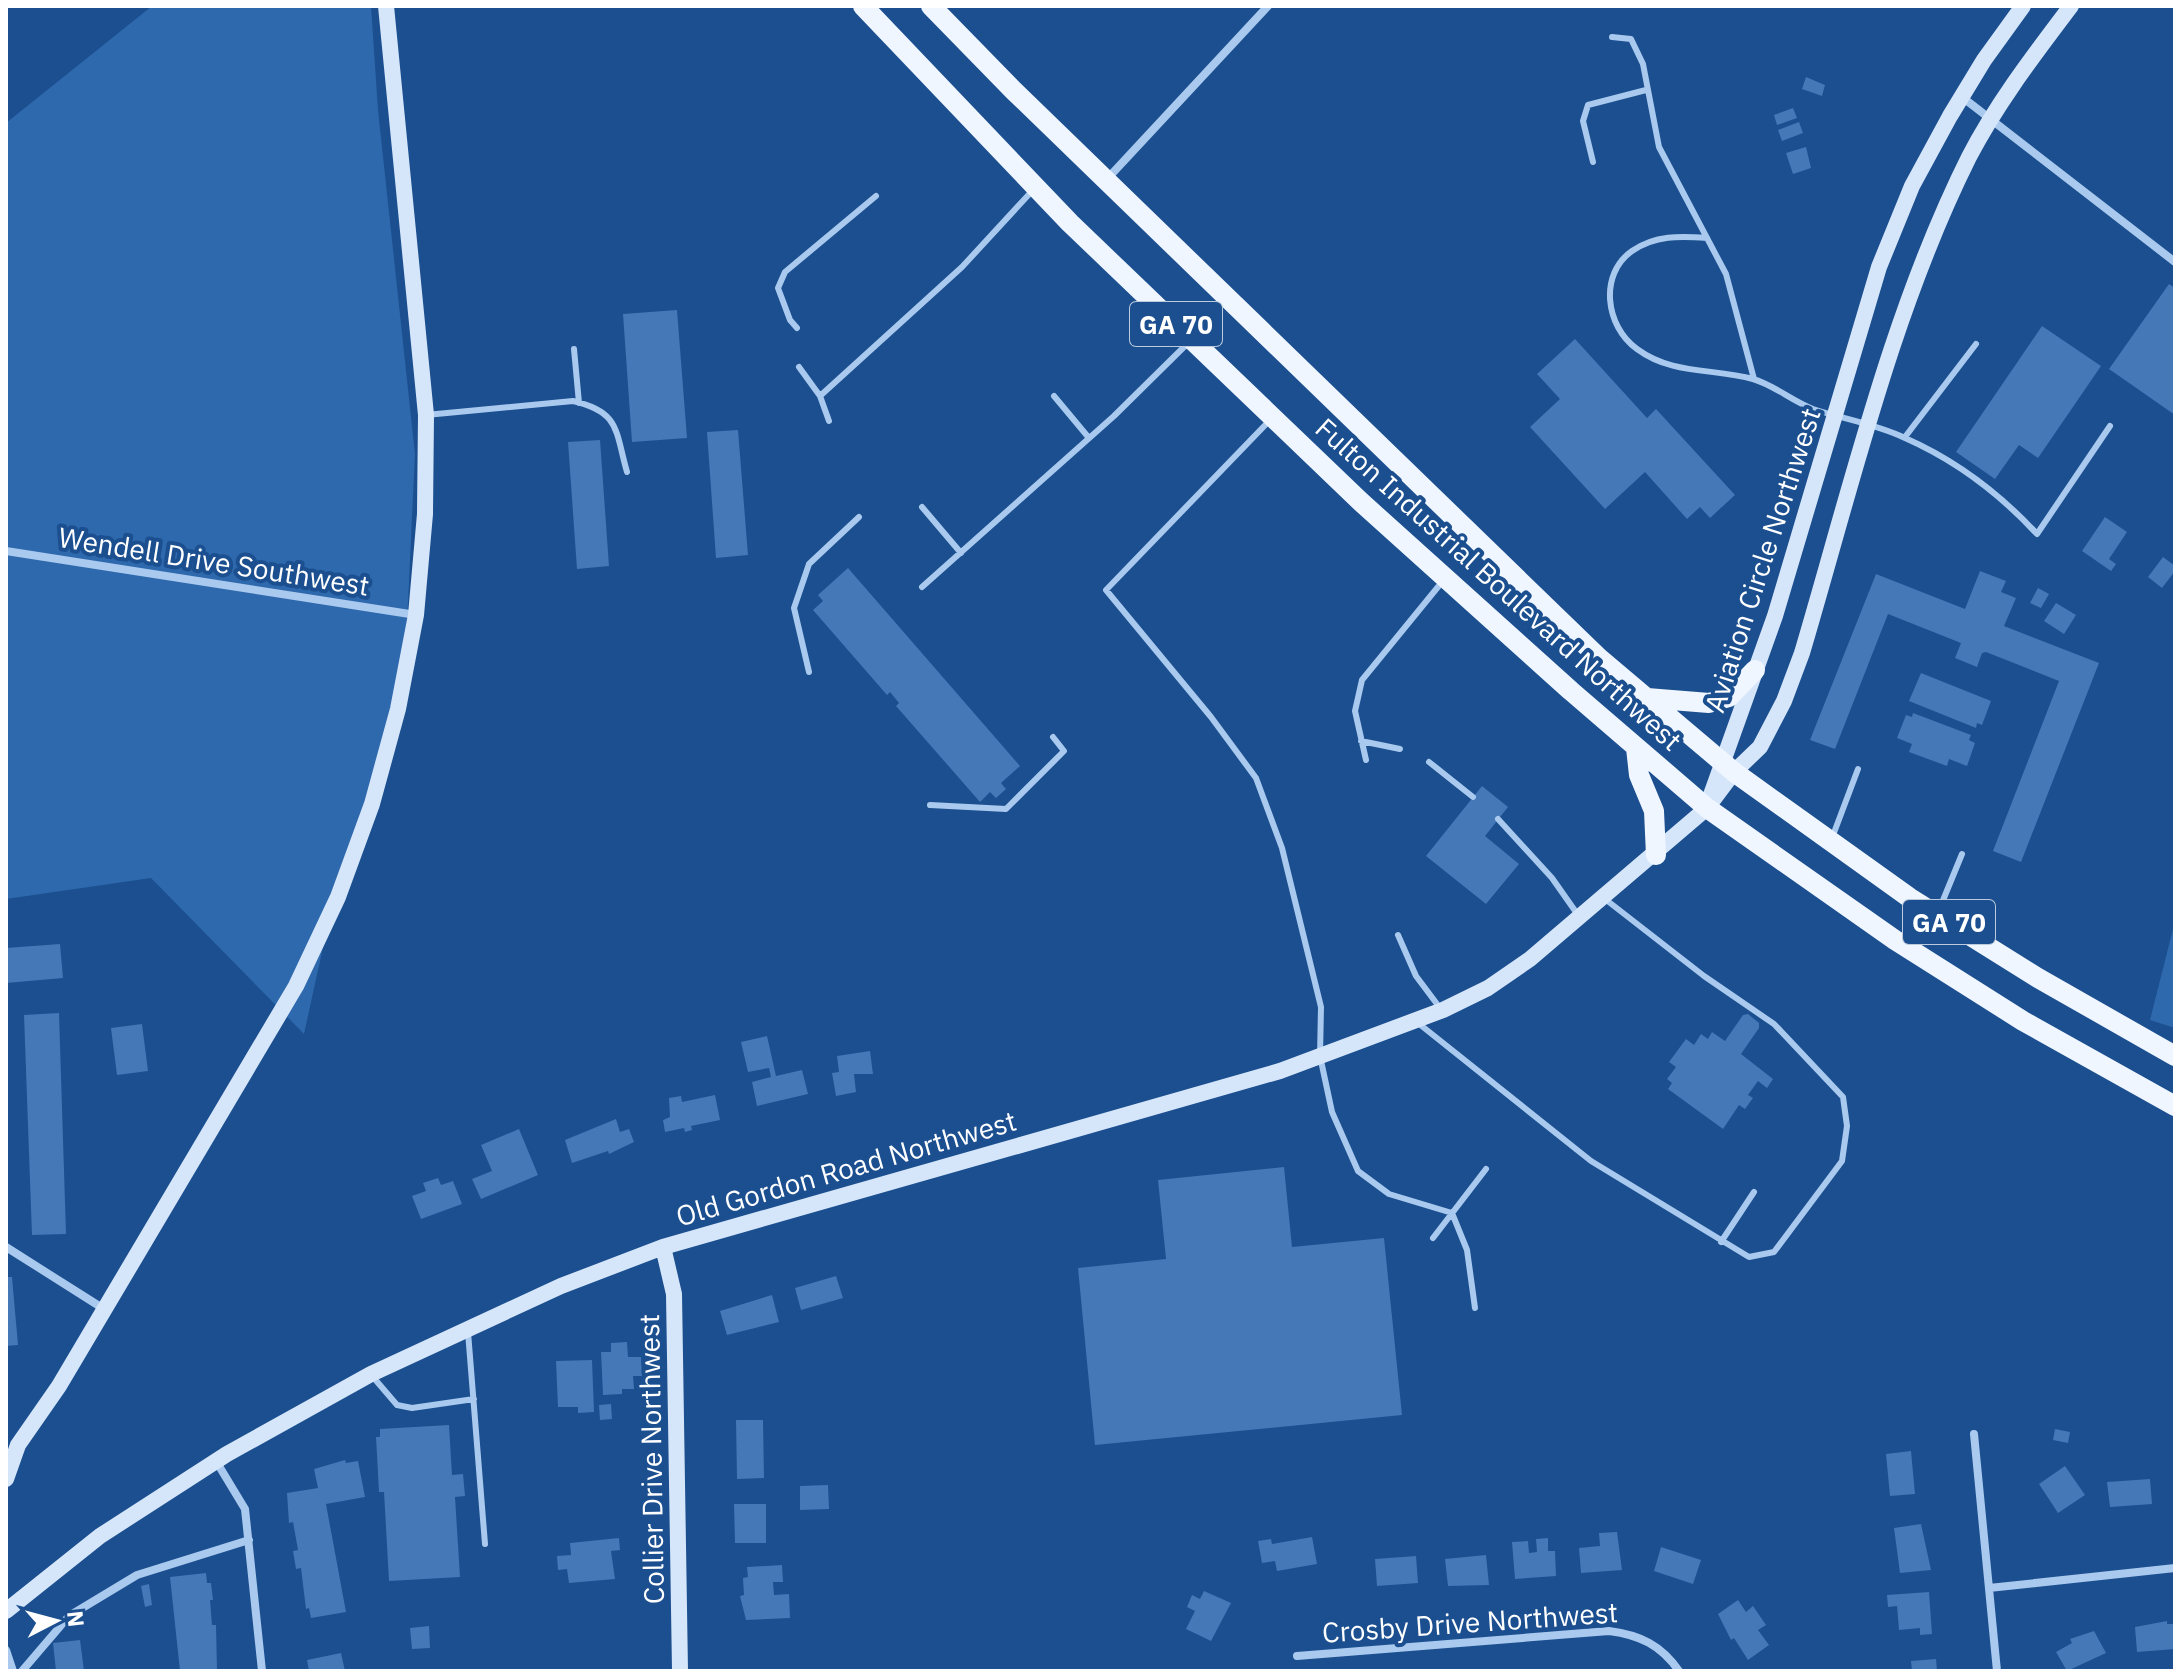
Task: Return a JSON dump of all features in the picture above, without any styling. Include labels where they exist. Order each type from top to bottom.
[{"type":"main road","points":[[6,1479],[12,1450],[59,1386],[296,986],[338,897],[376,791],[398,709],[416,615],[425,514],[426,415],[386,6]]},
{"type":"main road","name":"Fulton Industrial Boulevard Northwest","points":[[863,6],[1036,187],[1273,417],[1445,579],[1707,808],[1895,940],[2023,1021],[2175,1106]]},
{"type":"main road","name":"Fulton Industrial Boulevard Northwest","points":[[931,6],[1599,658],[1727,767],[1937,915],[2038,978],[2175,1056]]},
{"type":"main road","name":"Aviation Circle Northwest","points":[[1707,808],[1727,767],[1755,670],[1838,416],[1879,267],[1912,186],[1961,97],[2023,6]]},
{"type":"main road","name":"Aviation Circle Northwest","points":[[1727,767],[1760,747],[1784,701],[1917,274],[1952,194],[1991,118],[2071,6]]},
{"type":"main road","points":[[1647,698],[1709,703],[1729,697],[1755,670]]},
{"type":"main road","points":[[1636,748],[1639,775],[1654,811],[1656,855]]},
{"type":"main road","name":"Old Gordon Road Northwest","points":[[6,1611],[100,1536],[216,1461],[371,1374],[468,1326],[663,1247],[1280,1071],[1443,1010],[1509,974],[1656,855],[1707,808]]},
{"type":"main road","name":"Collier Drive Northwest","points":[[663,1247],[674,1294],[680,1671]]},
{"type":"street","points":[[1106,180],[1268,6]]},
{"type":"street","points":[[1961,97],[2175,262]]},
{"type":"street","name":"Wendell Drive Southwest","points":[[6,551],[416,615]]},
{"type":"street","points":[[6,1247],[104,1309]]},
{"type":"street","points":[[1974,1434],[1997,1671]]},
{"type":"street","points":[[216,1461],[245,1509],[262,1671]]},
{"type":"street","points":[[22,1671],[69,1616],[137,1575],[249,1540]]},
{"type":"street","points":[[1989,1588],[2175,1568]]},
{"type":"street","name":"Crosby Drive Northwest","points":[[1297,1656],[1609,1631],[1634,1634],[1660,1648],[1679,1671]]},
{"type":"street","points":[[6,1650],[13,1671]]},
{"type":"lane","points":[[1612,37],[1631,39],[1643,64],[1659,147],[1726,274],[1754,379]]},
{"type":"lane","points":[[1593,162],[1583,121],[1588,105],[1646,90]]},
{"type":"lane","points":[[820,396],[962,267],[1036,187]]},
{"type":"lane","points":[[797,328],[790,320],[778,288],[785,272],[876,196]]},
{"type":"lane","points":[[1707,238],[1680,236],[1646,241],[1620,259],[1608,287],[1613,318],[1635,348],[1668,366],[1754,379],[1810,408],[1905,437],[1949,461],[2009,504],[2037,534],[2110,426]]},
{"type":"lane","points":[[922,587],[1089,438],[1192,339]]},
{"type":"lane","points":[[1905,437],[1976,344]]},
{"type":"lane","points":[[574,349],[579,403]]},
{"type":"lane","points":[[799,367],[820,396],[829,421]]},
{"type":"lane","points":[[1054,396],[1089,438]]},
{"type":"lane","points":[[426,415],[579,403],[597,406],[610,416],[627,472]]},
{"type":"lane","points":[[1273,417],[1106,590],[1211,717],[1256,778],[1282,848],[1321,1007],[1320,1056],[1332,1112],[1358,1171],[1389,1194],[1452,1213]]},
{"type":"lane","points":[[922,507],[961,553]]},
{"type":"lane","points":[[809,672],[794,608],[809,564],[859,517]]},
{"type":"lane","points":[[1366,760],[1355,711],[1362,680],[1445,579]]},
{"type":"lane","points":[[930,805],[1006,809],[1064,751],[1053,737]]},
{"type":"lane","points":[[1361,741],[1400,749]]},
{"type":"lane","points":[[1429,762],[1473,797]]},
{"type":"lane","points":[[1831,841],[1858,769]]},
{"type":"lane","points":[[1498,819],[1552,878],[1580,918]]},
{"type":"lane","points":[[1937,915],[1962,854]]},
{"type":"lane","points":[[1415,1021],[1591,1161],[1749,1257],[1774,1252],[1842,1161],[1847,1126],[1843,1097],[1774,1024],[1704,976],[1604,898]]},
{"type":"lane","points":[[1398,935],[1416,976],[1443,1010]]},
{"type":"lane","points":[[1433,1238],[1486,1169]]},
{"type":"lane","points":[[1721,1242],[1754,1192]]},
{"type":"lane","points":[[1452,1213],[1467,1250],[1475,1308]]},
{"type":"lane","points":[[468,1326],[485,1544]]},
{"type":"lane","points":[[371,1374],[397,1405],[412,1408],[474,1399]]},
{"type":"shaded area","points":[[152,6],[371,6],[378,110],[415,454],[404,688],[329,920],[304,1034],[151,878],[6,899],[6,123]]},
{"type":"shaded area","points":[[2175,921],[2175,1028],[2150,1020]]},
{"type":"building","points":[[1806,77],[1825,85],[1822,96],[1802,89]]},
{"type":"building","points":[[1793,108],[1797,118],[1777,125],[1774,115]]},
{"type":"building","points":[[1799,122],[1803,133],[1782,141],[1778,130]]},
{"type":"building","points":[[1806,147],[1811,168],[1793,174],[1786,153]]},
{"type":"building","points":[[2169,284],[2175,288],[2175,415],[2109,369]]},
{"type":"building","points":[[677,310],[687,438],[632,442],[623,314]]},
{"type":"building","points":[[2042,326],[2101,366],[2038,458],[2019,445],[1995,479],[1956,452]]},
{"type":"building","points":[[1575,339],[1647,418],[1656,409],[1735,495],[1710,518],[1700,507],[1687,519],[1645,472],[1605,509],[1530,427],[1560,399],[1537,374]]},
{"type":"building","points":[[738,430],[748,555],[716,558],[707,432]]},
{"type":"building","points":[[600,440],[609,566],[577,569],[568,442]]},
{"type":"building","points":[[2105,517],[2127,532],[2109,559],[2116,564],[2111,571],[2082,551]]},
{"type":"building","points":[[2163,557],[2175,566],[2175,571],[2162,588],[2148,577]]},
{"type":"building","points":[[848,568],[1020,766],[1001,783],[1006,789],[996,798],[990,792],[980,802],[896,706],[899,703],[890,692],[887,695],[813,610],[823,601],[818,595]]},
{"type":"building","points":[[1980,571],[2006,581],[2001,592],[2016,598],[2004,626],[2099,663],[2021,862],[1993,851],[2059,681],[1986,652],[1982,653],[1977,667],[1955,658],[1961,643],[1888,614],[1835,749],[1810,740],[1876,574],[1965,609]]},
{"type":"building","points":[[2038,588],[2049,594],[2041,608],[2030,603]]},
{"type":"building","points":[[2056,603],[2076,615],[2064,634],[2044,621]]},
{"type":"building","points":[[1921,673],[1991,701],[1982,725],[1977,723],[1976,728],[1909,701]]},
{"type":"building","points":[[1913,713],[1971,735],[1969,740],[1975,743],[1967,766],[1949,759],[1947,766],[1909,752],[1912,744],[1897,738],[1906,715],[1912,717]]},
{"type":"building","points":[[1482,786],[1508,807],[1485,836],[1519,864],[1486,904],[1426,856]]},
{"type":"building","points":[[60,944],[63,978],[6,983],[6,948]]},
{"type":"building","points":[[59,1013],[66,1234],[32,1235],[24,1015]]},
{"type":"building","points":[[1748,1014],[1759,1023],[1759,1028],[1741,1054],[1773,1079],[1767,1088],[1758,1081],[1748,1095],[1753,1098],[1745,1109],[1739,1105],[1723,1129],[1668,1089],[1672,1083],[1667,1079],[1676,1067],[1669,1062],[1686,1039],[1694,1045],[1701,1034],[1708,1039],[1712,1032],[1725,1041],[1743,1015]]},
{"type":"building","points":[[142,1024],[148,1071],[117,1075],[111,1028]]},
{"type":"building","points":[[767,1036],[776,1076],[802,1070],[808,1094],[757,1106],[752,1082],[771,1077],[769,1068],[748,1072],[741,1042]]},
{"type":"building","points":[[870,1051],[873,1074],[854,1074],[856,1092],[836,1096],[832,1073],[839,1072],[837,1056]]},
{"type":"building","points":[[715,1095],[720,1120],[691,1126],[692,1130],[685,1132],[684,1128],[665,1132],[663,1120],[670,1117],[669,1098],[681,1096],[682,1102]]},
{"type":"building","points":[[616,1119],[620,1132],[629,1129],[634,1142],[609,1154],[608,1151],[572,1163],[565,1140]]},
{"type":"building","points":[[519,1129],[538,1175],[481,1199],[472,1179],[492,1171],[481,1145]]},
{"type":"building","points":[[1284,1167],[1292,1247],[1384,1238],[1402,1415],[1095,1445],[1078,1268],[1166,1259],[1158,1180]]},
{"type":"building","points":[[438,1178],[441,1185],[453,1181],[462,1204],[421,1219],[412,1196],[426,1191],[423,1183]]},
{"type":"building","points":[[836,1276],[843,1298],[801,1310],[795,1288]]},
{"type":"building","points":[[6,1277],[12,1277],[18,1345],[6,1346]]},
{"type":"building","points":[[772,1295],[779,1322],[727,1335],[720,1311]]},
{"type":"building","points":[[627,1342],[628,1357],[641,1357],[642,1376],[633,1376],[634,1389],[622,1389],[622,1394],[603,1395],[601,1352],[611,1352],[611,1343]]},
{"type":"building","points":[[592,1360],[594,1412],[578,1413],[578,1407],[558,1407],[556,1361]]},
{"type":"building","points":[[611,1404],[612,1419],[600,1420],[599,1405]]},
{"type":"building","points":[[736,1420],[763,1420],[764,1478],[737,1479]]},
{"type":"building","points":[[449,1425],[452,1475],[463,1474],[465,1496],[455,1497],[460,1577],[389,1581],[384,1492],[379,1492],[376,1437],[380,1437],[380,1429]]},
{"type":"building","points":[[2055,1429],[2070,1432],[2068,1443],[2053,1440]]},
{"type":"building","points":[[1911,1451],[1915,1494],[1890,1496],[1886,1454]]},
{"type":"building","points":[[345,1460],[346,1463],[358,1461],[365,1497],[326,1504],[346,1612],[311,1618],[309,1608],[306,1609],[301,1568],[296,1569],[293,1551],[298,1550],[293,1522],[289,1523],[287,1493],[318,1488],[314,1469]]},
{"type":"building","points":[[2065,1466],[2085,1495],[2058,1513],[2039,1484]]},
{"type":"building","points":[[2150,1479],[2152,1504],[2110,1507],[2107,1482]]},
{"type":"building","points":[[828,1485],[829,1509],[800,1510],[800,1486]]},
{"type":"building","points":[[734,1504],[766,1504],[766,1543],[735,1543]]},
{"type":"building","points":[[1921,1524],[1931,1570],[1900,1573],[1894,1528]]},
{"type":"building","points":[[1617,1532],[1622,1570],[1581,1573],[1579,1548],[1600,1546],[1599,1533]]},
{"type":"building","points":[[1312,1537],[1317,1564],[1277,1571],[1275,1561],[1262,1563],[1258,1541],[1271,1539],[1272,1544]]},
{"type":"building","points":[[619,1538],[620,1550],[611,1551],[615,1579],[569,1583],[567,1569],[558,1570],[557,1556],[571,1555],[570,1543]]},
{"type":"building","points":[[1548,1538],[1548,1551],[1555,1551],[1556,1576],[1515,1579],[1512,1542],[1528,1541],[1529,1553],[1537,1552],[1536,1539]]},
{"type":"building","points":[[1661,1547],[1701,1560],[1693,1584],[1654,1571]]},
{"type":"building","points":[[1486,1555],[1489,1585],[1448,1586],[1445,1559]]},
{"type":"building","points":[[1416,1556],[1418,1583],[1377,1586],[1375,1559]]},
{"type":"building","points":[[782,1565],[783,1582],[773,1582],[774,1595],[789,1594],[790,1618],[746,1620],[740,1596],[744,1595],[743,1578],[748,1577],[747,1567]]},
{"type":"building","points":[[206,1573],[213,1600],[210,1600],[212,1625],[216,1625],[217,1671],[180,1671],[170,1577]]},
{"type":"building","points":[[149,1584],[152,1605],[145,1607],[141,1586]]},
{"type":"building","points":[[1204,1591],[1231,1603],[1211,1641],[1186,1629],[1195,1611],[1187,1607],[1192,1595],[1200,1599]]},
{"type":"building","points":[[1929,1592],[1932,1634],[1920,1635],[1920,1628],[1899,1630],[1897,1606],[1888,1607],[1887,1595]]},
{"type":"building","points":[[1738,1600],[1746,1612],[1753,1606],[1766,1625],[1758,1630],[1769,1645],[1748,1660],[1734,1638],[1731,1640],[1718,1614]]},
{"type":"building","points":[[2167,1621],[2167,1624],[2175,1624],[2175,1649],[2137,1652],[2135,1627]]},
{"type":"building","points":[[429,1626],[430,1648],[412,1649],[410,1628]]},
{"type":"building","points":[[2094,1631],[2106,1653],[2067,1671],[2056,1652],[2072,1643],[2070,1639]]},
{"type":"building","points":[[80,1640],[84,1671],[56,1671],[53,1643]]},
{"type":"building","points":[[341,1653],[345,1671],[309,1671],[307,1660]]},
{"type":"building","points":[[1936,1659],[1937,1671],[1912,1671],[1911,1661]]}]
